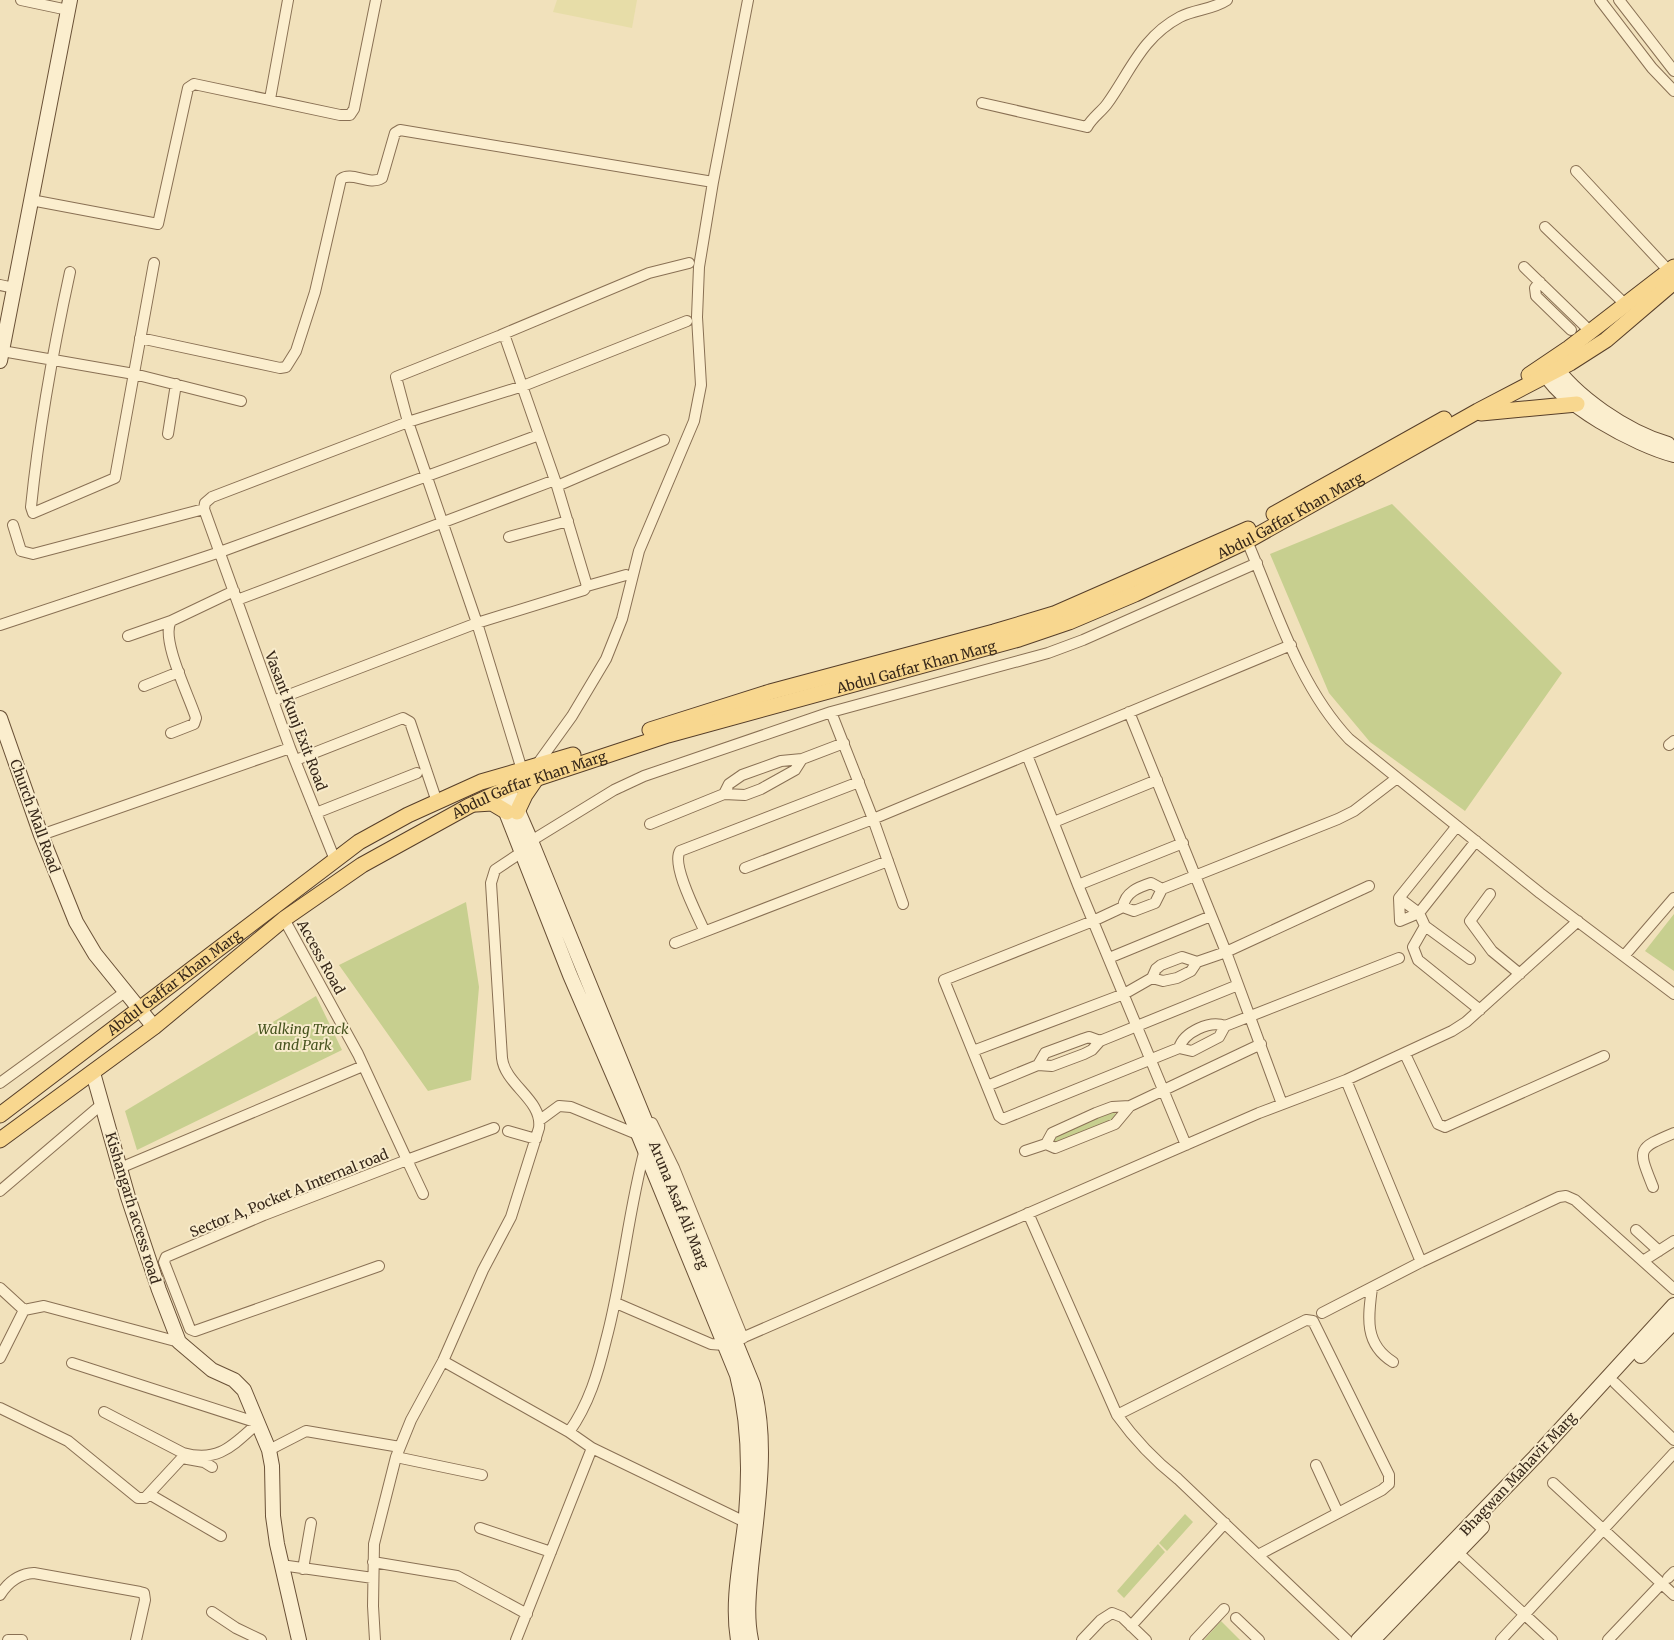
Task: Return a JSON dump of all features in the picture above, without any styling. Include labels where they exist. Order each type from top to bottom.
[{"type":"main road","name":"Abdul Gaffar Khan Marg","points":[[531,772],[960,656],[1040,632],[1135,594],[1248,541],[1474,414],[1549,369],[1591,332],[1672,273]]},
{"type":"main road","name":"Abdul Gaffar Khan Marg","points":[[531,772],[770,692],[994,632],[1077,605],[1239,534],[1414,435],[1606,340],[1672,273]]},
{"type":"main road","points":[[1474,414],[1576,404]]},
{"type":"main road","points":[[496,784],[531,772]]},
{"type":"main road","points":[[469,806],[482,802],[492,803],[512,812],[524,794],[531,772]]},
{"type":"main road","name":"Abdul Gaffar Khan Marg","points":[[0,1115],[335,860],[388,825],[437,802],[496,784]]},
{"type":"main road","name":"Abdul Gaffar Khan Marg","points":[[93,1073],[154,1027],[284,919],[362,865],[469,806],[496,784]]},
{"type":"main road","points":[[0,1140],[93,1073]]},
{"type":"street","points":[[21,0],[69,5],[1,356],[51,360],[134,374],[241,401]]},
{"type":"street","points":[[270,99],[288,0]]},
{"type":"street","points":[[31,200],[158,224],[190,86],[197,84],[350,115],[354,109],[376,0]]},
{"type":"street","points":[[689,264],[649,273],[501,336],[396,377],[408,422],[477,623],[511,734],[531,772],[572,716],[606,659],[622,619],[639,551],[694,421],[701,385],[697,317],[698,279],[713,182],[748,0]]},
{"type":"street","points":[[982,103],[1087,128],[1107,104],[1129,66],[1154,34],[1181,16],[1216,7],[1227,0]]},
{"type":"street","points":[[1600,0],[1652,68],[1674,91]]},
{"type":"street","points":[[1619,0],[1674,71]]},
{"type":"street","points":[[140,338],[280,368],[286,367],[296,351],[315,292],[338,184],[344,176],[373,181],[382,178],[396,133],[400,130],[713,182]]},
{"type":"street","points":[[1576,171],[1672,273]]},
{"type":"street","points":[[1545,227],[1626,305]]},
{"type":"street","points":[[70,272],[51,360],[36,457],[31,507],[33,512],[115,478],[154,263]]},
{"type":"street","points":[[1524,267],[1591,332]]},
{"type":"street","points":[[1540,282],[1534,292],[1536,296],[1571,330]]},
{"type":"street","points":[[0,285],[14,288]]},
{"type":"street","points":[[14,525],[18,548],[20,551],[33,554],[204,509],[205,503],[212,497],[408,422],[523,386],[687,322]]},
{"type":"street","points":[[501,336],[506,339],[523,386],[588,586]]},
{"type":"street","points":[[1549,369],[1576,404],[1610,428],[1646,445],[1674,455]]},
{"type":"street","points":[[1549,369],[1601,408],[1639,432],[1674,446]]},
{"type":"street","points":[[168,434],[176,384]]},
{"type":"street","points":[[0,625],[220,552],[539,435]]},
{"type":"street","points":[[128,636],[171,622],[235,596],[556,483],[664,440]]},
{"type":"street","name":"Vasant Kunj Exit Road","points":[[204,509],[290,748],[335,860]]},
{"type":"street","points":[[509,537],[568,521]]},
{"type":"street","points":[[1248,541],[1291,645],[1326,712],[1337,727],[1349,739],[1457,826],[1674,994]]},
{"type":"street","points":[[531,841],[614,790],[644,776],[831,712],[1048,653],[1083,640],[1257,563]]},
{"type":"street","points":[[274,701],[477,623],[626,575]]},
{"type":"street","points":[[171,622],[168,631],[169,638],[196,722],[171,734]]},
{"type":"street","points":[[745,868],[874,819],[1291,645]]},
{"type":"street","points":[[144,686],[179,672]]},
{"type":"street","points":[[831,712],[874,819],[903,904]]},
{"type":"street","points":[[1129,712],[1226,952],[1282,1104]]},
{"type":"street","name":"Church Mall Road","points":[[0,718],[60,885],[86,940],[154,1027]]},
{"type":"street","points":[[296,760],[403,718],[407,719],[410,722],[437,802]]},
{"type":"street","points":[[724,794],[729,784],[742,775],[781,761],[802,759],[844,743]]},
{"type":"street","points":[[41,835],[290,748]]},
{"type":"street","points":[[1027,755],[1078,885],[1186,1144]]},
{"type":"street","points":[[650,824],[724,794],[744,795],[761,789],[795,770],[802,759]]},
{"type":"street","points":[[316,812],[417,773]]},
{"type":"street","points":[[1123,907],[1134,911],[1155,903],[1162,889],[1338,819],[1354,811],[1397,778]]},
{"type":"street","points":[[1054,822],[1157,780]]},
{"type":"street","points":[[704,930],[678,867],[680,851],[859,782]]},
{"type":"street","name":"Aruna Asaf Ali Marg","points":[[496,784],[531,841],[753,1385],[760,1426],[760,1469],[749,1598],[750,1640]]},
{"type":"street","name":"Aruna Asaf Ali Marg","points":[[512,812],[522,852],[570,975],[645,1149],[734,1341],[737,1375],[745,1407],[748,1443],[745,1522],[736,1604],[738,1640]]},
{"type":"street","points":[[1457,826],[1399,898],[1400,921],[1419,913],[1476,841]]},
{"type":"street","points":[[1078,885],[1183,843]]},
{"type":"street","points":[[375,1640],[374,1544],[398,1452],[411,1420],[443,1361],[483,1270],[511,1216],[536,1139],[540,1120],[535,1109],[505,1071],[502,1058],[491,883],[495,870],[522,852]]},
{"type":"street","points":[[674,943],[888,861]]},
{"type":"street","points":[[1162,889],[1151,883],[1145,885],[1127,896],[1123,907],[1093,921],[944,980],[998,1116],[1005,1119],[1179,1048],[1192,1051],[1219,1037],[1225,1026]]},
{"type":"street","points":[[1152,978],[1164,981],[1177,978],[1190,971],[1196,962],[1226,952],[1368,886]]},
{"type":"street","points":[[1490,894],[1470,921],[1492,951],[1520,974]]},
{"type":"street","points":[[1399,898],[1419,913],[1425,926],[1470,959]]},
{"type":"street","points":[[1624,956],[1674,898]]},
{"type":"street","points":[[1109,958],[1211,916]]},
{"type":"street","name":"Access Road","points":[[284,919],[334,1009]]},
{"type":"street","points":[[616,1303],[712,1344],[734,1341],[1186,1144],[1346,1080],[1452,1031],[1480,1010],[1578,921]]},
{"type":"street","points":[[1425,926],[1413,947],[1418,960],[1480,1010]]},
{"type":"street","points":[[973,1051],[1124,994],[1152,978],[1156,969],[1182,957],[1196,962]]},
{"type":"street","points":[[1179,1048],[1185,1037],[1192,1032],[1215,1024],[1225,1026],[1398,958]]},
{"type":"street","points":[[588,967],[622,1056],[674,1168],[734,1341]]},
{"type":"street","points":[[987,1086],[1038,1065],[1052,1066],[1084,1054],[1092,1050],[1100,1040],[1137,1027],[1238,985]]},
{"type":"street","points":[[0,1083],[126,992]]},
{"type":"street","name":"Sector A, Pocket A Internal road","points":[[334,1009],[407,1160],[259,1216],[164,1259],[192,1331],[295,1297],[374,1268]]},
{"type":"street","points":[[1038,1065],[1045,1053],[1083,1038],[1089,1037],[1100,1040]]},
{"type":"street","points":[[1025,1151],[1046,1144],[1052,1134],[1096,1113],[1112,1106],[1130,1106],[1164,1092],[1261,1044]]},
{"type":"street","points":[[1405,1054],[1438,1124],[1445,1127],[1604,1056]]},
{"type":"street","points":[[120,1168],[363,1066]]},
{"type":"street","name":"Kishangarh access road","points":[[93,1073],[120,1168],[159,1290],[179,1342]]},
{"type":"street","points":[[1346,1080],[1421,1262]]},
{"type":"street","points":[[0,1191],[102,1104]]},
{"type":"street","points":[[540,1120],[559,1106],[571,1107],[639,1135]]},
{"type":"street","points":[[1046,1144],[1055,1148],[1115,1124],[1130,1106]]},
{"type":"street","points":[[423,1194],[407,1160],[494,1128]]},
{"type":"street","points":[[508,1131],[536,1139]]},
{"type":"street","points":[[1653,1187],[1642,1160],[1644,1148],[1647,1144],[1674,1133]]},
{"type":"street","points":[[569,1432],[584,1410],[594,1383],[616,1303],[645,1149]]},
{"type":"street","points":[[1322,1313],[1421,1262],[1559,1197],[1566,1196],[1575,1200],[1674,1288]]},
{"type":"street","points":[[1028,1213],[1117,1415],[1151,1458],[1225,1523],[1347,1640]]},
{"type":"street","points":[[1636,1230],[1659,1251]]},
{"type":"street","points":[[1643,1261],[1674,1241]]},
{"type":"street","points":[[0,1288],[24,1310]]},
{"type":"street","points":[[1372,1288],[1368,1319],[1373,1340],[1380,1354],[1393,1362]]},
{"type":"street","name":"Bhagwan Mahavir Marg","points":[[1373,1640],[1674,1305]]},
{"type":"street","points":[[24,1310],[44,1306],[179,1342],[212,1370],[234,1380],[249,1399],[269,1450],[273,1482],[275,1531],[299,1640]]},
{"type":"street","points":[[1,1353],[24,1310]]},
{"type":"street","points":[[1117,1415],[1306,1320],[1312,1320],[1390,1479],[1389,1484],[1382,1490],[1338,1514],[1258,1555]]},
{"type":"street","name":"Bhagwan Mahavir Marg","points":[[1358,1640],[1454,1549],[1674,1322]]},
{"type":"street","points":[[443,1361],[569,1432],[592,1448],[745,1522]]},
{"type":"street","points":[[72,1363],[258,1423]]},
{"type":"street","points":[[1615,1383],[1674,1440]]},
{"type":"street","points":[[0,1408],[68,1441],[138,1498],[145,1498],[182,1458],[204,1462],[212,1467]]},
{"type":"street","points":[[104,1412],[183,1453],[193,1456],[218,1454],[226,1450],[258,1423]]},
{"type":"street","points":[[269,1450],[306,1431],[398,1452],[482,1475]]},
{"type":"street","points":[[516,1640],[592,1448]]},
{"type":"street","points":[[1501,1640],[1674,1453]]},
{"type":"street","points":[[1316,1466],[1338,1514]]},
{"type":"street","points":[[1553,1483],[1603,1529],[1668,1578],[1674,1595]]},
{"type":"street","points":[[149,1494],[221,1536]]},
{"type":"street","points":[[303,1568],[311,1523]]},
{"type":"street","points":[[1131,1626],[1225,1523]]},
{"type":"street","points":[[480,1528],[551,1552]]},
{"type":"street","points":[[1454,1549],[1552,1640]]},
{"type":"street","points":[[373,1562],[457,1576],[527,1614]]},
{"type":"street","points":[[281,1565],[373,1578]]},
{"type":"street","points":[[0,1595],[12,1581],[26,1574],[34,1573],[140,1592],[144,1594],[145,1600],[136,1640]]},
{"type":"street","points":[[1608,1640],[1668,1578]]},
{"type":"street","points":[[1195,1640],[1224,1609]]},
{"type":"street","points":[[212,1612],[236,1628],[261,1640]]},
{"type":"street","points":[[1082,1640],[1112,1613],[1122,1617],[1146,1640]]},
{"type":"street","points":[[1236,1618],[1259,1640]]},
{"type":"street","points":[[8,1640],[22,1640]]},
{"type":"shaded area","points":[[557,0],[637,0],[632,28],[553,12]]},
{"type":"green space","points":[[1392,504],[1562,673],[1465,811],[1370,742],[1329,693],[1270,554]]},
{"type":"green space","points":[[466,902],[479,987],[471,1080],[428,1091],[339,965]]},
{"type":"green space","points":[[1674,914],[1674,971],[1645,951]]},
{"type":"green space","name":"Walking Track and Park","points":[[316,996],[342,1050],[137,1150],[125,1111]]},
{"type":"green space","points":[[1114,1109],[1118,1121],[1044,1148],[1053,1136]]},
{"type":"green space","points":[[1185,1514],[1193,1522],[1167,1551],[1159,1543]]},
{"type":"green space","points":[[1158,1544],[1165,1552],[1124,1598],[1117,1591]]},
{"type":"green space","points":[[1221,1621],[1240,1640],[1204,1640]]}]
